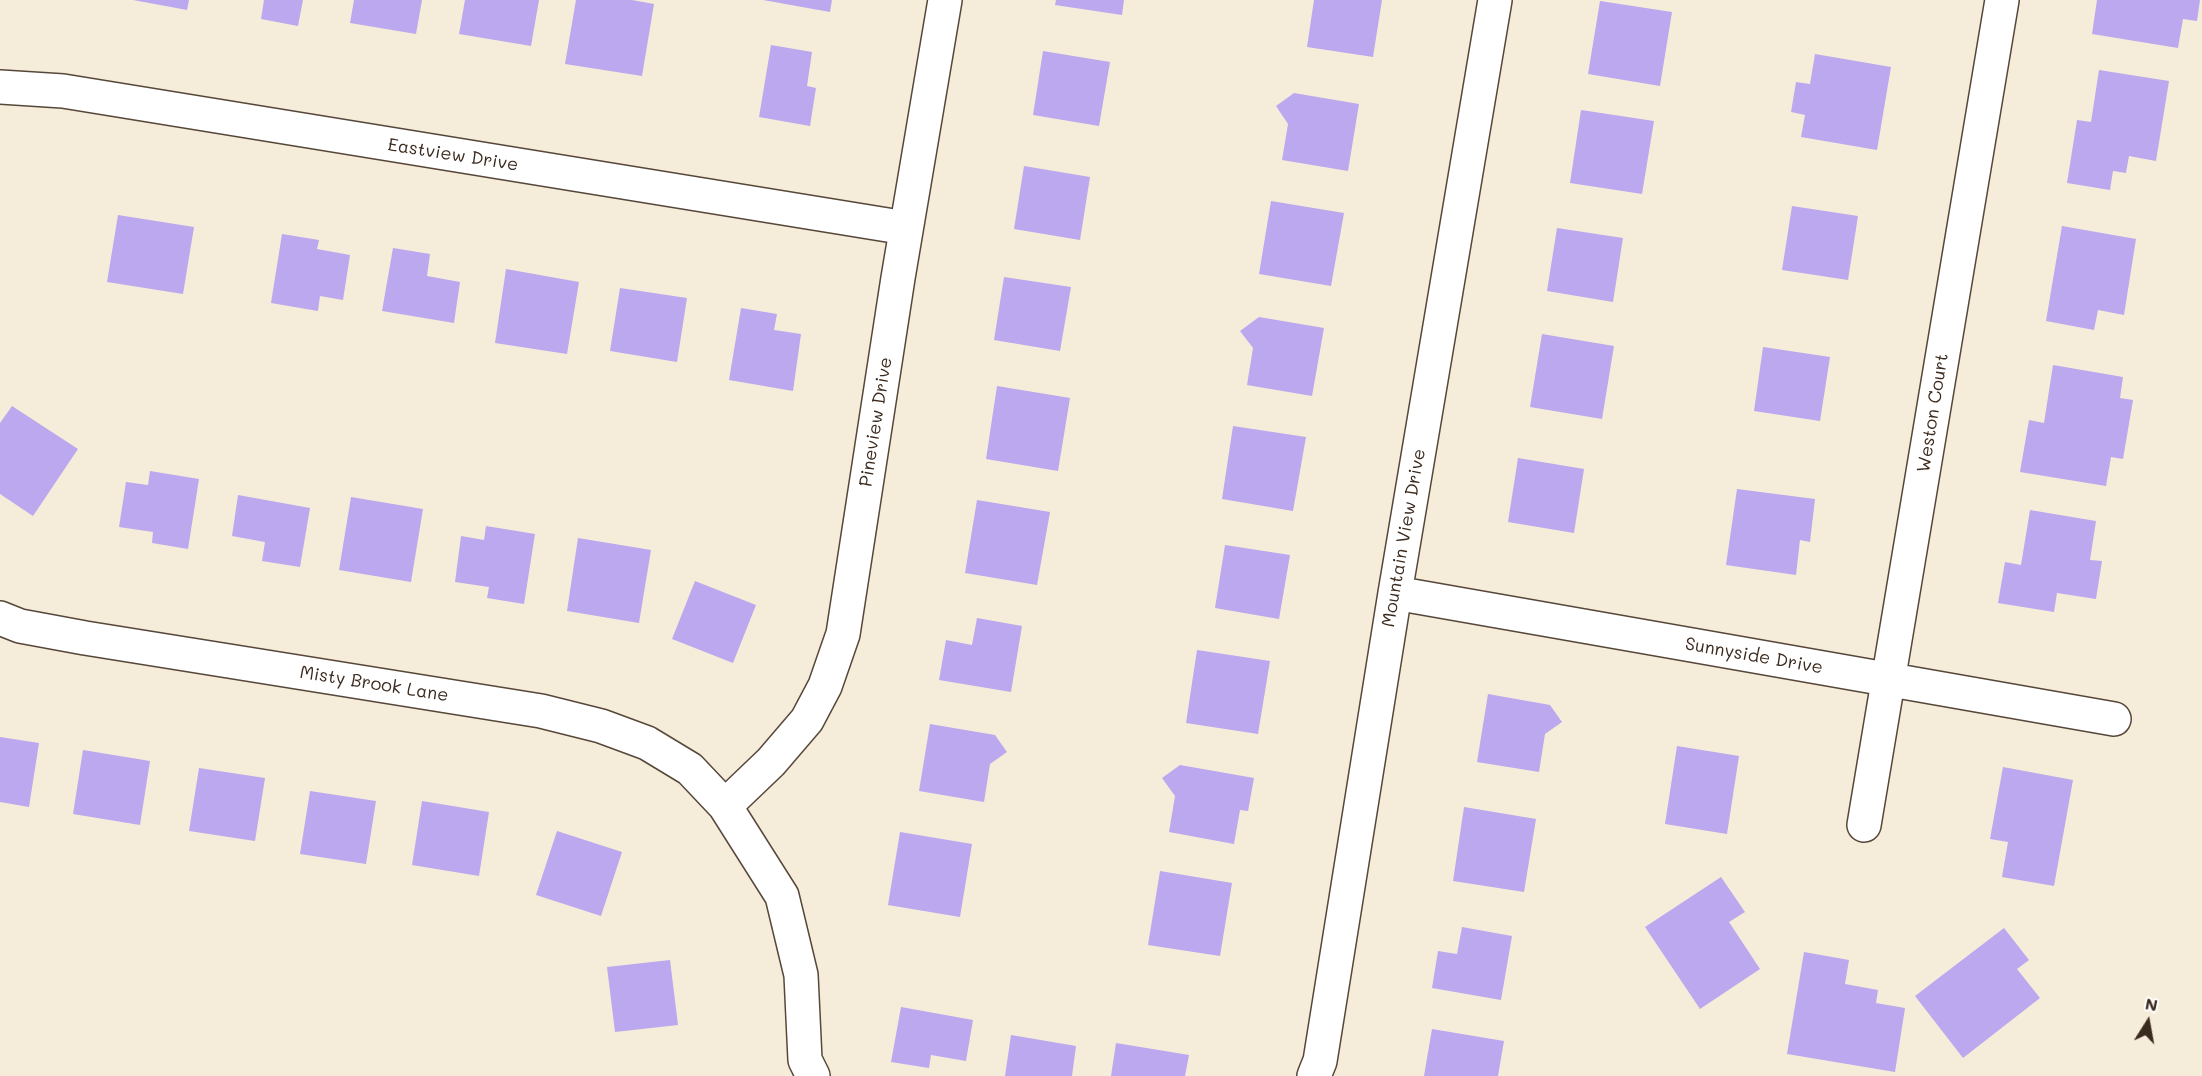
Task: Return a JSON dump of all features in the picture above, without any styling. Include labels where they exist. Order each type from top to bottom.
[{"type":"street","name":"Pineview Drive","points":[[725,806],[771,762],[807,720],[825,686],[843,634],[906,228],[945,0]]},
{"type":"street","name":"Mountain View Drive","points":[[1314,1076],[1320,1061],[1395,592],[1495,0]]},
{"type":"street","name":"Weston Court","points":[[1864,825],[2002,0]]},
{"type":"street","name":"Eastview Drive","points":[[0,87],[63,91],[906,228]]},
{"type":"street","name":"Sunnyside Drive","points":[[1395,592],[2114,719]]},
{"type":"street","name":"Misty Brook Lane","points":[[0,618],[20,626],[74,637],[541,711],[581,721],[647,743],[690,769],[725,806]]},
{"type":"street","points":[[725,806],[782,896],[801,975],[805,1060],[813,1076]]},
{"type":"building","points":[[133,0],[189,0],[187,10]]},
{"type":"building","points":[[264,0],[303,0],[298,26],[261,19]]},
{"type":"building","points":[[354,0],[422,0],[416,34],[350,23]]},
{"type":"building","points":[[465,0],[539,0],[531,46],[459,34]]},
{"type":"building","points":[[576,0],[632,0],[654,4],[642,76],[565,64]]},
{"type":"building","points":[[763,0],[832,0],[830,12]]},
{"type":"building","points":[[1056,0],[1124,0],[1122,15],[1055,5]]},
{"type":"building","points":[[1314,0],[1382,0],[1373,57],[1307,47]]},
{"type":"building","points":[[2097,0],[2200,0],[2197,21],[2183,19],[2178,48],[2092,34]]},
{"type":"building","points":[[1600,1],[1672,12],[1660,86],[1588,74]]},
{"type":"building","points":[[771,45],[812,52],[807,86],[816,88],[810,126],[759,117]]},
{"type":"building","points":[[1043,51],[1110,62],[1099,126],[1033,115]]},
{"type":"building","points":[[1815,54],[1891,67],[1877,150],[1801,137],[1805,115],[1791,112],[1796,82],[1810,84]]},
{"type":"building","points":[[2099,70],[2169,81],[2156,161],[2129,156],[2126,173],[2113,171],[2110,190],[2067,183],[2077,120],[2091,122]]},
{"type":"building","points":[[1294,93],[1359,104],[1348,171],[1282,160],[1288,124],[1276,106]]},
{"type":"building","points":[[1581,110],[1654,121],[1642,194],[1570,183]]},
{"type":"building","points":[[1024,166],[1090,177],[1080,240],[1014,229]]},
{"type":"building","points":[[1271,201],[1344,213],[1331,286],[1259,274]]},
{"type":"building","points":[[1792,206],[1858,216],[1848,280],[1782,270]]},
{"type":"building","points":[[118,215],[194,227],[183,294],[107,282]]},
{"type":"building","points":[[2062,226],[2136,239],[2124,315],[2098,310],[2094,330],[2046,321]]},
{"type":"building","points":[[1557,228],[1623,238],[1613,302],[1547,291]]},
{"type":"building","points":[[282,234],[319,240],[317,249],[350,255],[343,300],[320,296],[318,311],[271,303]]},
{"type":"building","points":[[393,248],[430,254],[427,276],[460,282],[454,323],[382,311]]},
{"type":"building","points":[[506,269],[579,282],[567,354],[495,343]]},
{"type":"building","points":[[1004,277],[1071,287],[1060,351],[994,340]]},
{"type":"building","points":[[620,288],[687,298],[677,362],[610,351]]},
{"type":"building","points":[[741,308],[777,314],[774,330],[801,334],[793,391],[729,380]]},
{"type":"building","points":[[1259,317],[1324,328],[1312,396],[1247,385],[1253,348],[1240,331]]},
{"type":"building","points":[[1542,334],[1614,346],[1602,419],[1530,407]]},
{"type":"building","points":[[1763,347],[1830,357],[1820,421],[1754,411]]},
{"type":"building","points":[[2053,365],[2123,377],[2120,398],[2133,400],[2123,459],[2111,457],[2106,486],[2020,472],[2029,420],[2044,423]]},
{"type":"building","points":[[997,386],[1070,398],[1058,471],[986,459]]},
{"type":"building","points":[[12,406],[78,449],[33,516],[0,494],[0,423]]},
{"type":"building","points":[[1233,426],[1306,437],[1293,511],[1222,499]]},
{"type":"building","points":[[1518,458],[1584,469],[1574,533],[1508,522]]},
{"type":"building","points":[[150,471],[199,479],[188,549],[152,543],[153,532],[119,527],[126,482],[148,485]]},
{"type":"building","points":[[1737,489],[1815,499],[1810,542],[1800,540],[1796,575],[1726,565]]},
{"type":"building","points":[[238,495],[310,508],[300,567],[262,561],[265,542],[232,536]]},
{"type":"building","points":[[351,497],[423,509],[411,582],[339,570]]},
{"type":"building","points":[[977,500],[1050,512],[1037,585],[965,573]]},
{"type":"building","points":[[2030,510],[2096,521],[2090,560],[2102,561],[2096,599],[2057,593],[2054,612],[1998,603],[2005,562],[2021,565]]},
{"type":"building","points":[[486,526],[535,534],[524,604],[487,598],[489,587],[455,582],[461,536],[484,540]]},
{"type":"building","points":[[578,538],[651,550],[639,623],[567,611]]},
{"type":"building","points":[[1225,545],[1290,555],[1279,619],[1215,608]]},
{"type":"building","points":[[695,581],[756,605],[733,663],[672,639]]},
{"type":"building","points":[[977,618],[1022,626],[1011,692],[939,680],[946,640],[972,645]]},
{"type":"building","points":[[1197,650],[1270,661],[1258,734],[1186,723]]},
{"type":"building","points":[[1488,694],[1550,705],[1562,722],[1545,734],[1539,772],[1477,762]]},
{"type":"building","points":[[930,724],[995,735],[1007,752],[990,764],[984,802],[919,791]]},
{"type":"building","points":[[0,737],[39,743],[29,807],[0,802]]},
{"type":"building","points":[[1677,746],[1739,756],[1727,834],[1665,824]]},
{"type":"building","points":[[83,750],[150,761],[140,825],[73,814]]},
{"type":"building","points":[[1180,765],[1254,778],[1248,811],[1240,810],[1234,844],[1169,832],[1175,796],[1162,778]]},
{"type":"building","points":[[2003,767],[2073,780],[2054,886],[2002,877],[2008,842],[1990,839]]},
{"type":"building","points":[[199,768],[265,778],[255,841],[189,831]]},
{"type":"building","points":[[310,791],[376,801],[366,864],[300,854]]},
{"type":"building","points":[[422,801],[489,812],[479,876],[412,865]]},
{"type":"building","points":[[1464,807],[1536,819],[1524,892],[1453,881]]},
{"type":"building","points":[[557,831],[622,852],[601,916],[536,895]]},
{"type":"building","points":[[900,832],[972,844],[960,917],[888,905]]},
{"type":"building","points":[[1160,871],[1232,883],[1220,956],[1148,945]]},
{"type":"building","points":[[1721,877],[1745,912],[1729,922],[1760,969],[1700,1009],[1645,927]]},
{"type":"building","points":[[1462,927],[1512,936],[1501,1000],[1432,988],[1438,951],[1457,954]]},
{"type":"building","points":[[2004,928],[2029,960],[2017,969],[2040,998],[1963,1058],[1915,996]]},
{"type":"building","points":[[1804,952],[1849,960],[1845,984],[1878,990],[1876,1003],[1905,1008],[1895,1072],[1787,1054]]},
{"type":"building","points":[[670,960],[678,1025],[615,1032],[607,967]]},
{"type":"building","points":[[901,1007],[973,1020],[966,1061],[931,1055],[929,1068],[891,1062]]},
{"type":"building","points":[[1432,1029],[1504,1041],[1498,1076],[1424,1076]]},
{"type":"building","points":[[1011,1035],[1076,1046],[1072,1076],[1005,1076]]},
{"type":"building","points":[[1116,1043],[1189,1055],[1185,1076],[1111,1076]]}]
